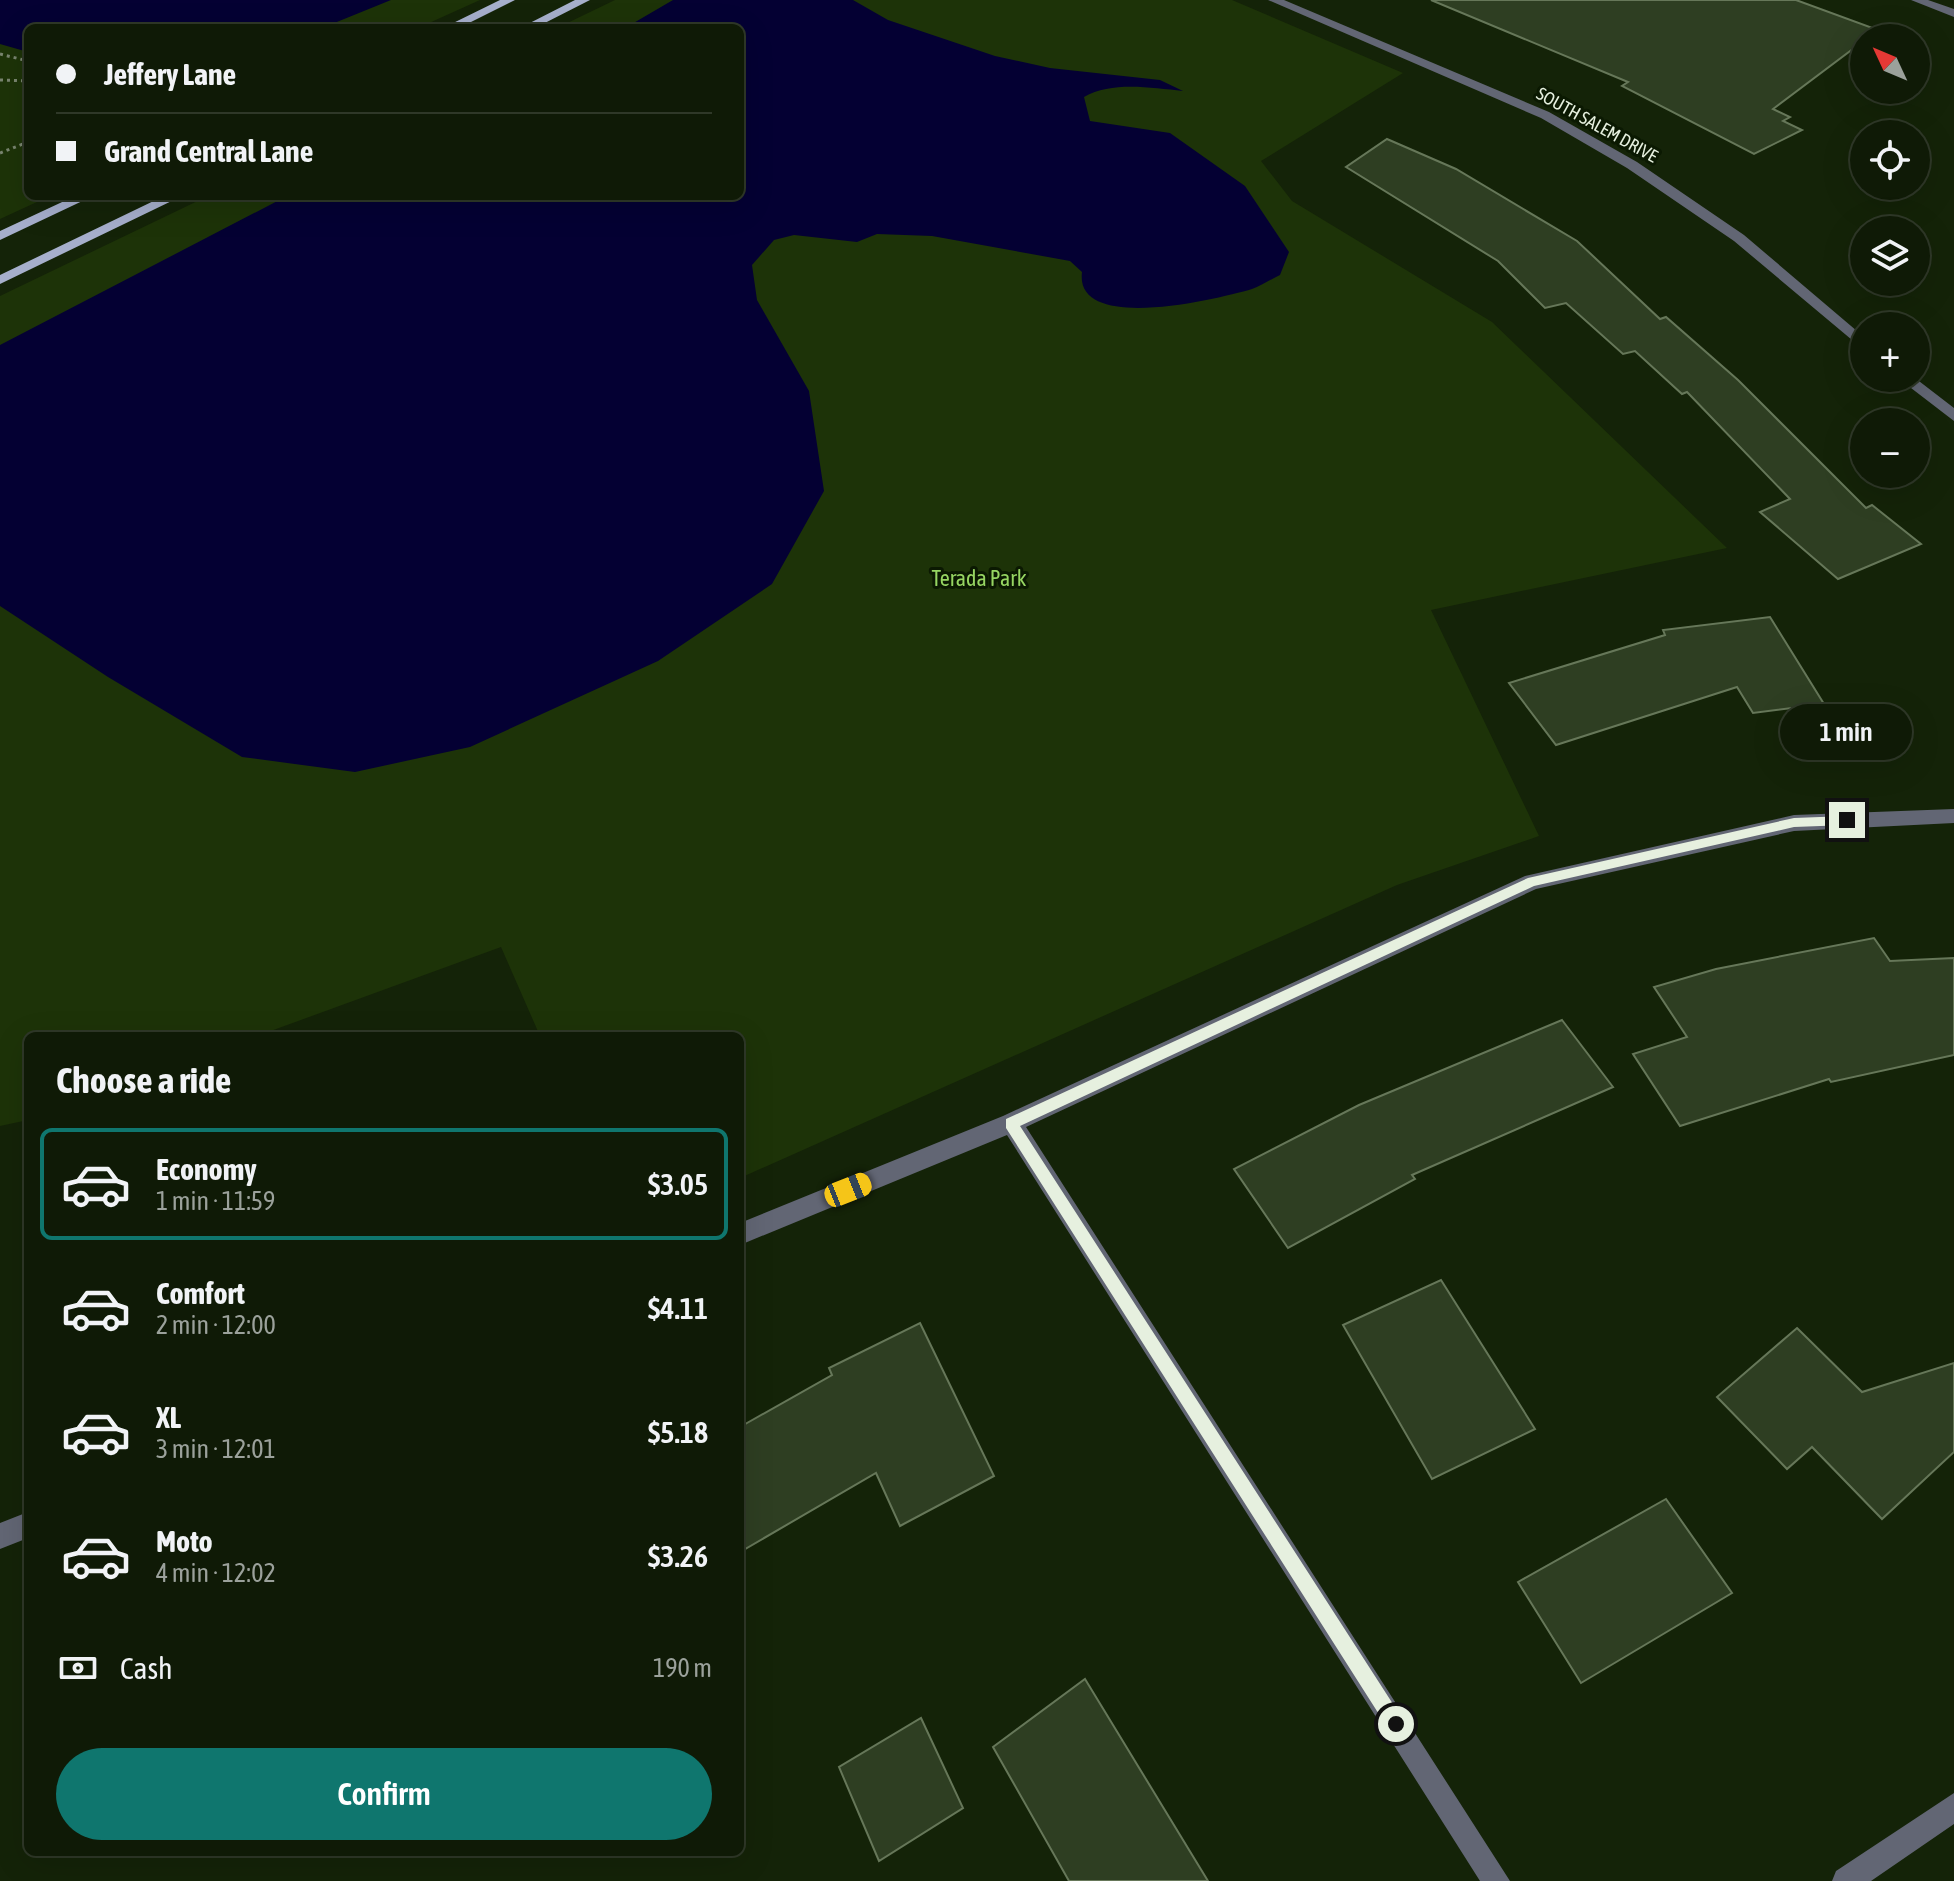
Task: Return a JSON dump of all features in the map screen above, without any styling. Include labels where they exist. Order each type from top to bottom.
[{"type":"main road","points":[[458,24],[509,0]]},
{"type":"main road","points":[[534,24],[584,0]]},
{"type":"main road","points":[[0,236],[77,200]]},
{"type":"main road","points":[[0,280],[167,200]]},
{"type":"street","name":"SOUTH SALEM DRIVE","points":[[1274,0],[1545,115],[1632,165],[1739,238],[1850,333]]},
{"type":"street","points":[[1917,0],[1954,13]]},
{"type":"street","points":[[1923,392],[1954,416]]},
{"type":"street","points":[[744,1232],[1011,1123],[1532,882],[1794,823],[1954,816]]},
{"type":"street","points":[[1011,1123],[1496,1881]]},
{"type":"street","points":[[0,1536],[24,1527]]},
{"type":"street","points":[[1846,1881],[1954,1807]]},
{"type":"path","points":[[0,54],[24,60]]},
{"type":"path","points":[[0,80],[24,81]]},
{"type":"path","points":[[0,153],[24,144]]},
{"type":"green space","points":[[0,0],[480,0],[427,24],[24,24],[24,200],[41,200],[0,219]]},
{"type":"green space","name":"Terada Park","points":[[615,0],[1232,0],[1403,73],[1261,161],[1292,201],[1492,322],[1727,548],[1431,610],[1539,836],[1397,885],[744,1176],[744,1032],[538,1032],[501,947],[268,1032],[24,1032],[24,1121],[0,1126],[0,296],[200,200],[744,200],[744,24],[565,24]]},
{"type":"shaded area","points":[[0,0],[391,0],[332,24],[24,24],[24,51],[0,44]]},
{"type":"shaded area","points":[[673,0],[853,0],[888,20],[995,56],[1050,68],[1160,80],[1183,91],[1119,87],[1095,92],[1084,97],[1090,121],[1170,133],[1245,186],[1289,252],[1280,275],[1252,289],[1151,308],[1100,302],[1086,291],[1082,272],[1070,261],[932,236],[877,234],[857,242],[794,235],[774,240],[752,265],[757,300],[809,391],[824,491],[772,584],[658,661],[470,747],[355,772],[242,757],[108,677],[0,606],[0,345],[279,200],[744,200],[744,24],[632,24]]},
{"type":"building","points":[[1431,0],[1796,0],[1862,24],[1850,24],[1850,51],[1773,109],[1790,117],[1783,121],[1802,130],[1754,154],[1622,86],[1628,82]]},
{"type":"building","points":[[1387,139],[1456,169],[1577,241],[1660,319],[1666,317],[1738,380],[1866,508],[1872,505],[1921,544],[1838,579],[1760,512],[1790,499],[1687,392],[1682,394],[1635,351],[1623,354],[1566,303],[1545,308],[1498,261],[1346,167]]},
{"type":"building","points":[[1770,617],[1824,704],[1753,713],[1737,687],[1556,745],[1509,683],[1665,635],[1663,630]]},
{"type":"building","points":[[1874,938],[1890,961],[1954,958],[1954,1055],[1831,1082],[1829,1079],[1680,1126],[1633,1054],[1687,1037],[1654,987],[1716,969]]},
{"type":"building","points":[[1562,1020],[1613,1087],[1412,1175],[1415,1179],[1288,1248],[1234,1169],[1359,1105]]},
{"type":"building","points":[[1441,1280],[1535,1429],[1432,1479],[1343,1325]]},
{"type":"building","points":[[920,1323],[994,1476],[900,1526],[876,1473],[744,1550],[744,1425],[832,1375],[829,1368]]},
{"type":"building","points":[[1797,1328],[1862,1392],[1954,1363],[1954,1452],[1882,1519],[1812,1447],[1787,1469],[1717,1397]]},
{"type":"building","points":[[1666,1499],[1732,1593],[1581,1683],[1518,1582]]},
{"type":"building","points":[[1085,1679],[1208,1881],[1069,1881],[993,1747]]},
{"type":"building","points":[[921,1718],[963,1808],[879,1861],[839,1767]]},
{"type":"route","points":[[1396,1724],[1011,1123],[1532,882],[1794,823],[1847,820]]}]
